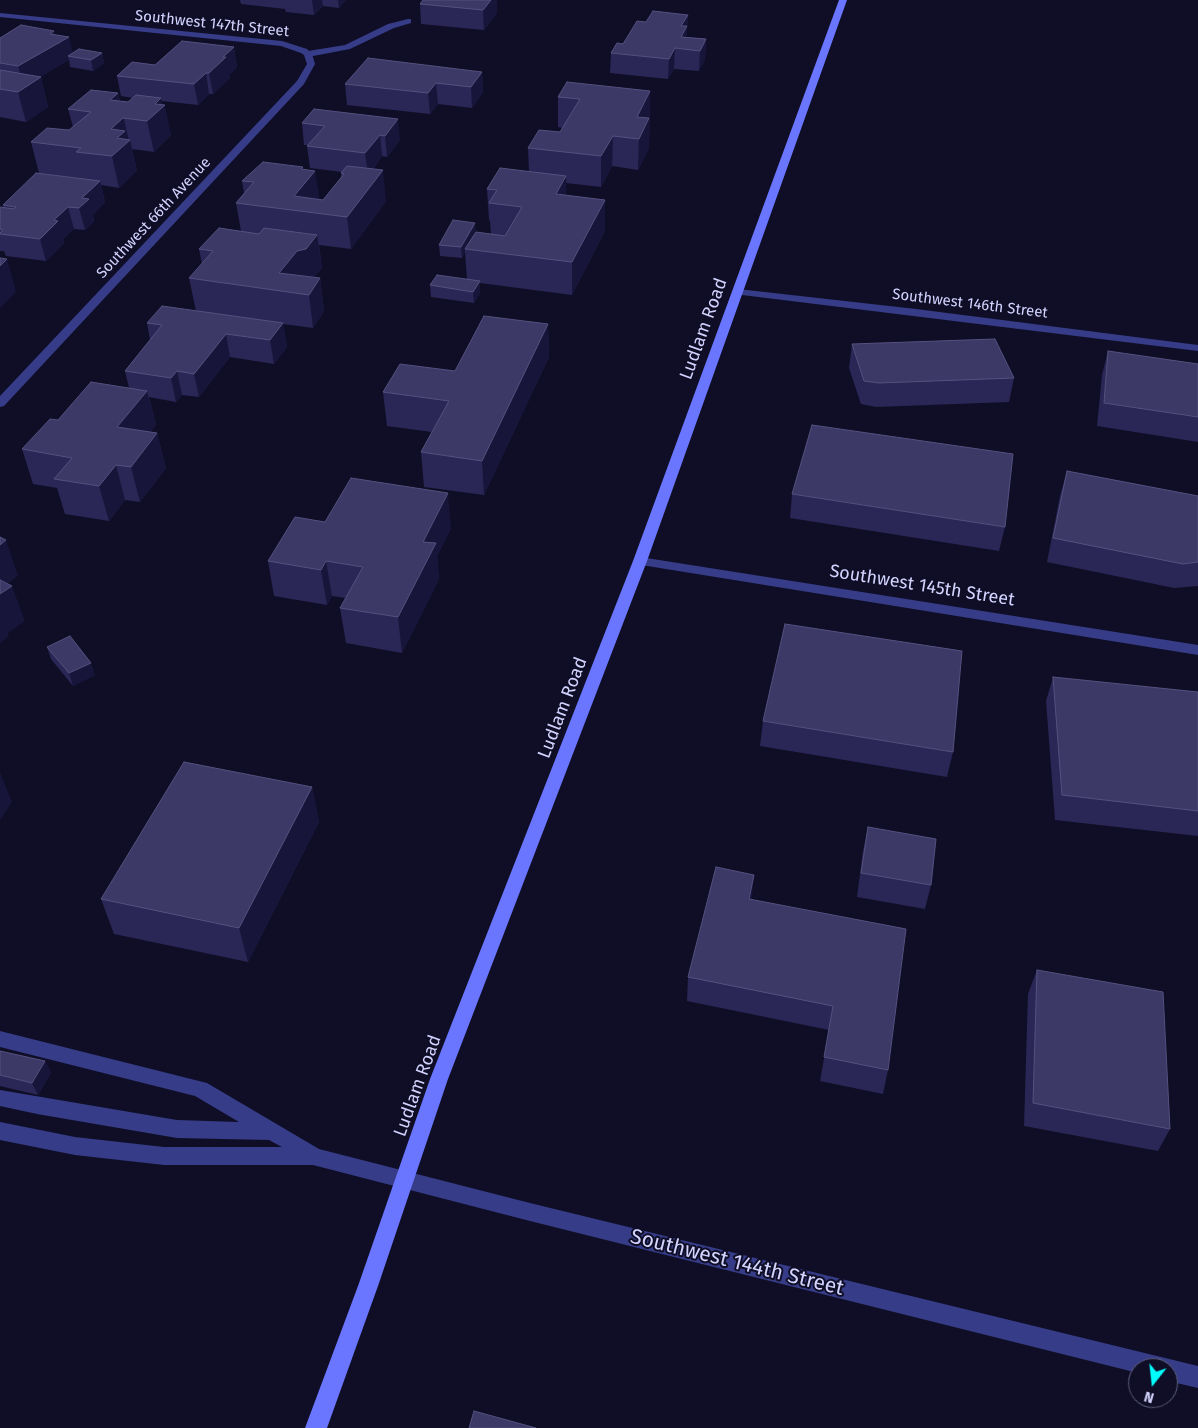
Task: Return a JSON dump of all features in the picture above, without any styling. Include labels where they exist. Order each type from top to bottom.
[{"type":"street","name":"Ludlam Road","points":[[316,1428],[458,1029],[640,561],[843,0]]},
{"type":"street","points":[[0,21],[4,16]]},
{"type":"street","name":"Southwest 147th Street","points":[[4,16],[275,43],[304,52]]},
{"type":"street","points":[[304,52],[347,47],[391,26],[408,21]]},
{"type":"street","name":"Southwest 66th Avenue","points":[[0,403],[301,82],[310,68],[304,52]]},
{"type":"street","name":"Southwest 146th Street","points":[[738,292],[916,312],[1198,348]]},
{"type":"street","name":"Southwest 145th Street","points":[[640,561],[1198,650]]},
{"type":"street","name":"Southwest 144th Street","points":[[0,1039],[200,1089],[313,1156]]},
{"type":"street","name":"Southwest 144th Street","points":[[0,1098],[177,1129],[271,1131]]},
{"type":"street","name":"Southwest 144th Street","points":[[0,1131],[75,1146],[164,1156],[313,1156],[405,1178],[530,1212],[1128,1360]]},
{"type":"street","points":[[1178,1372],[1198,1377]]},
{"type":"building","points":[[423,0],[491,0],[483,10],[420,4]]},
{"type":"building","points":[[653,11],[688,15],[681,26],[687,26],[681,37],[706,39],[700,51],[675,48],[669,59],[611,53],[617,43],[623,44],[637,21],[646,22]]},
{"type":"building","points":[[21,25],[54,31],[50,34],[69,37],[18,66],[0,63],[0,38]]},
{"type":"building","points":[[182,41],[234,47],[209,73],[206,73],[194,84],[117,76],[132,62],[155,65]]},
{"type":"building","points":[[79,49],[102,53],[91,60],[68,56]]},
{"type":"building","points":[[368,58],[482,72],[471,87],[436,83],[428,93],[345,84]]},
{"type":"building","points":[[0,70],[41,77],[18,92],[0,89]]},
{"type":"building","points":[[567,82],[650,91],[637,117],[649,118],[639,139],[613,136],[601,156],[528,148],[539,130],[560,132],[580,99],[558,97]]},
{"type":"building","points":[[91,90],[118,93],[110,100],[128,102],[136,95],[161,98],[155,104],[165,105],[147,121],[123,118],[111,129],[125,131],[117,138],[130,140],[112,156],[76,152],[81,148],[31,142],[47,128],[69,130],[91,112],[68,109]]},
{"type":"building","points":[[314,109],[398,119],[385,136],[380,135],[365,153],[307,146],[325,126],[302,123]]},
{"type":"building","points":[[263,162],[303,167],[301,169],[315,171],[294,196],[323,200],[344,174],[341,173],[347,166],[383,170],[347,217],[236,203],[254,182],[242,181]]},
{"type":"building","points":[[500,168],[566,176],[556,194],[605,200],[572,262],[465,249],[476,232],[505,236],[522,207],[489,203],[497,190],[487,189]]},
{"type":"building","points":[[36,173],[100,181],[82,198],[89,199],[79,208],[68,207],[54,220],[58,221],[40,239],[0,234],[3,230],[0,229],[0,207],[14,209],[16,207],[3,205]]},
{"type":"building","points":[[453,220],[475,223],[461,247],[439,245]]},
{"type":"building","points":[[219,228],[259,234],[264,228],[317,235],[306,249],[297,251],[279,273],[320,278],[309,295],[189,278],[213,251],[199,249]]},
{"type":"building","points":[[0,258],[7,259],[0,266]]},
{"type":"building","points":[[437,275],[480,281],[473,292],[430,285]]},
{"type":"building","points":[[162,306],[283,323],[270,340],[226,334],[194,374],[177,371],[171,378],[125,371],[162,325],[147,323]]},
{"type":"building","points":[[484,316],[548,324],[482,461],[421,452],[449,401],[383,392],[400,364],[455,371]]},
{"type":"building","points":[[995,339],[1014,378],[879,383],[864,381],[852,344]]},
{"type":"building","points":[[1108,351],[1198,364],[1198,417],[1104,403]]},
{"type":"building","points":[[91,382],[147,391],[117,427],[157,433],[131,467],[116,465],[99,486],[54,479],[72,458],[22,449],[50,419],[58,420]]},
{"type":"building","points":[[812,425],[1013,454],[1005,527],[792,494]]},
{"type":"building","points":[[1067,471],[1198,496],[1198,562],[1183,564],[1053,538]]},
{"type":"building","points":[[351,478],[448,493],[423,542],[436,543],[398,617],[340,608],[363,567],[326,561],[321,570],[268,561],[295,517],[325,522]]},
{"type":"building","points":[[0,537],[6,540],[0,545]]},
{"type":"building","points":[[0,580],[12,586],[0,594]]},
{"type":"building","points":[[785,624],[962,651],[953,752],[763,721]]},
{"type":"building","points":[[70,636],[91,663],[69,673],[47,647]]},
{"type":"building","points":[[1053,677],[1198,692],[1198,811],[1062,795]]},
{"type":"building","points":[[184,762],[312,787],[239,928],[101,899]]},
{"type":"building","points":[[868,827],[936,839],[931,885],[861,873]]},
{"type":"building","points":[[716,867],[754,875],[749,899],[906,929],[888,1070],[824,1057],[833,1006],[688,977]]},
{"type":"building","points":[[1037,970],[1163,992],[1170,1129],[1033,1103]]},
{"type":"building","points":[[0,1051],[45,1061],[32,1083],[0,1075]]},
{"type":"building","points":[[474,1411],[536,1428],[469,1428]]}]
